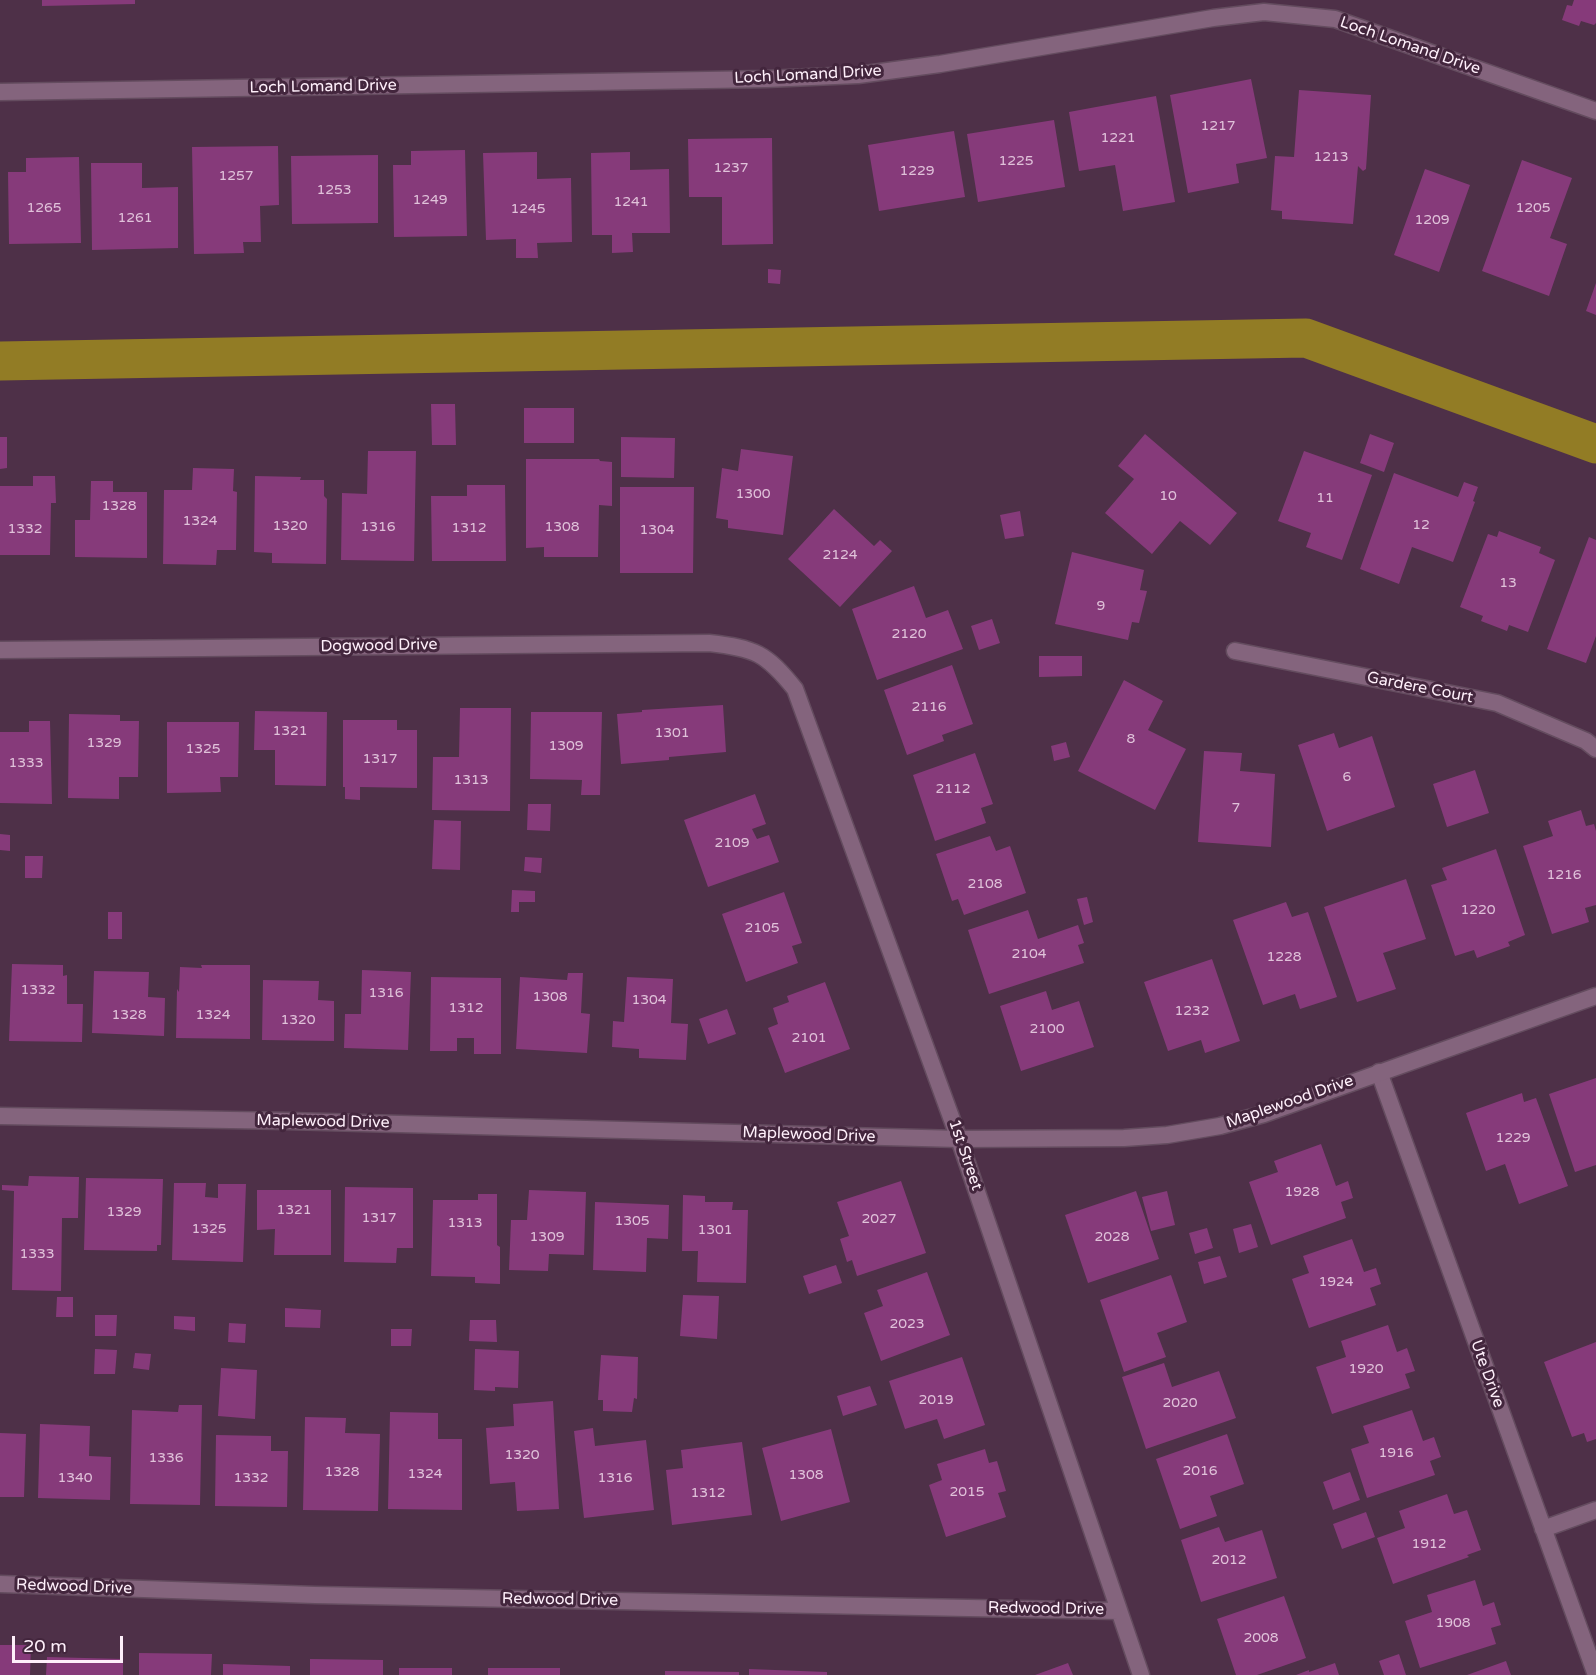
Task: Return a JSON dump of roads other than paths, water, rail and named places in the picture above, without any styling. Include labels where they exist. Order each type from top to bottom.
[{"type":"street","name":"Loch Lomand Drive","points":[[0,92],[765,79],[858,75],[1264,12],[1335,19],[1596,111]]},
{"type":"street","name":"Dogwood Drive","points":[[0,650],[709,643],[736,646],[758,653]]},
{"type":"street","name":"Gardere Court","points":[[1235,651],[1497,703],[1586,741],[1596,749]]},
{"type":"street","name":"1st Street","points":[[758,653],[777,666],[795,689],[959,1138],[1141,1675]]},
{"type":"street","name":"Maplewood Drive","points":[[0,1116],[276,1120],[959,1138],[1124,1138],[1167,1135],[1220,1126],[1264,1114],[1596,996]]},
{"type":"street","name":"Ute Drive","points":[[1379,1072],[1596,1675]]},
{"type":"street","points":[[1543,1529],[1596,1510]]},
{"type":"street","name":"Redwood Drive","points":[[0,1584],[326,1595],[1119,1611]]},
{"type":"waterway","points":[[0,361],[1306,338],[1596,444]]}]
